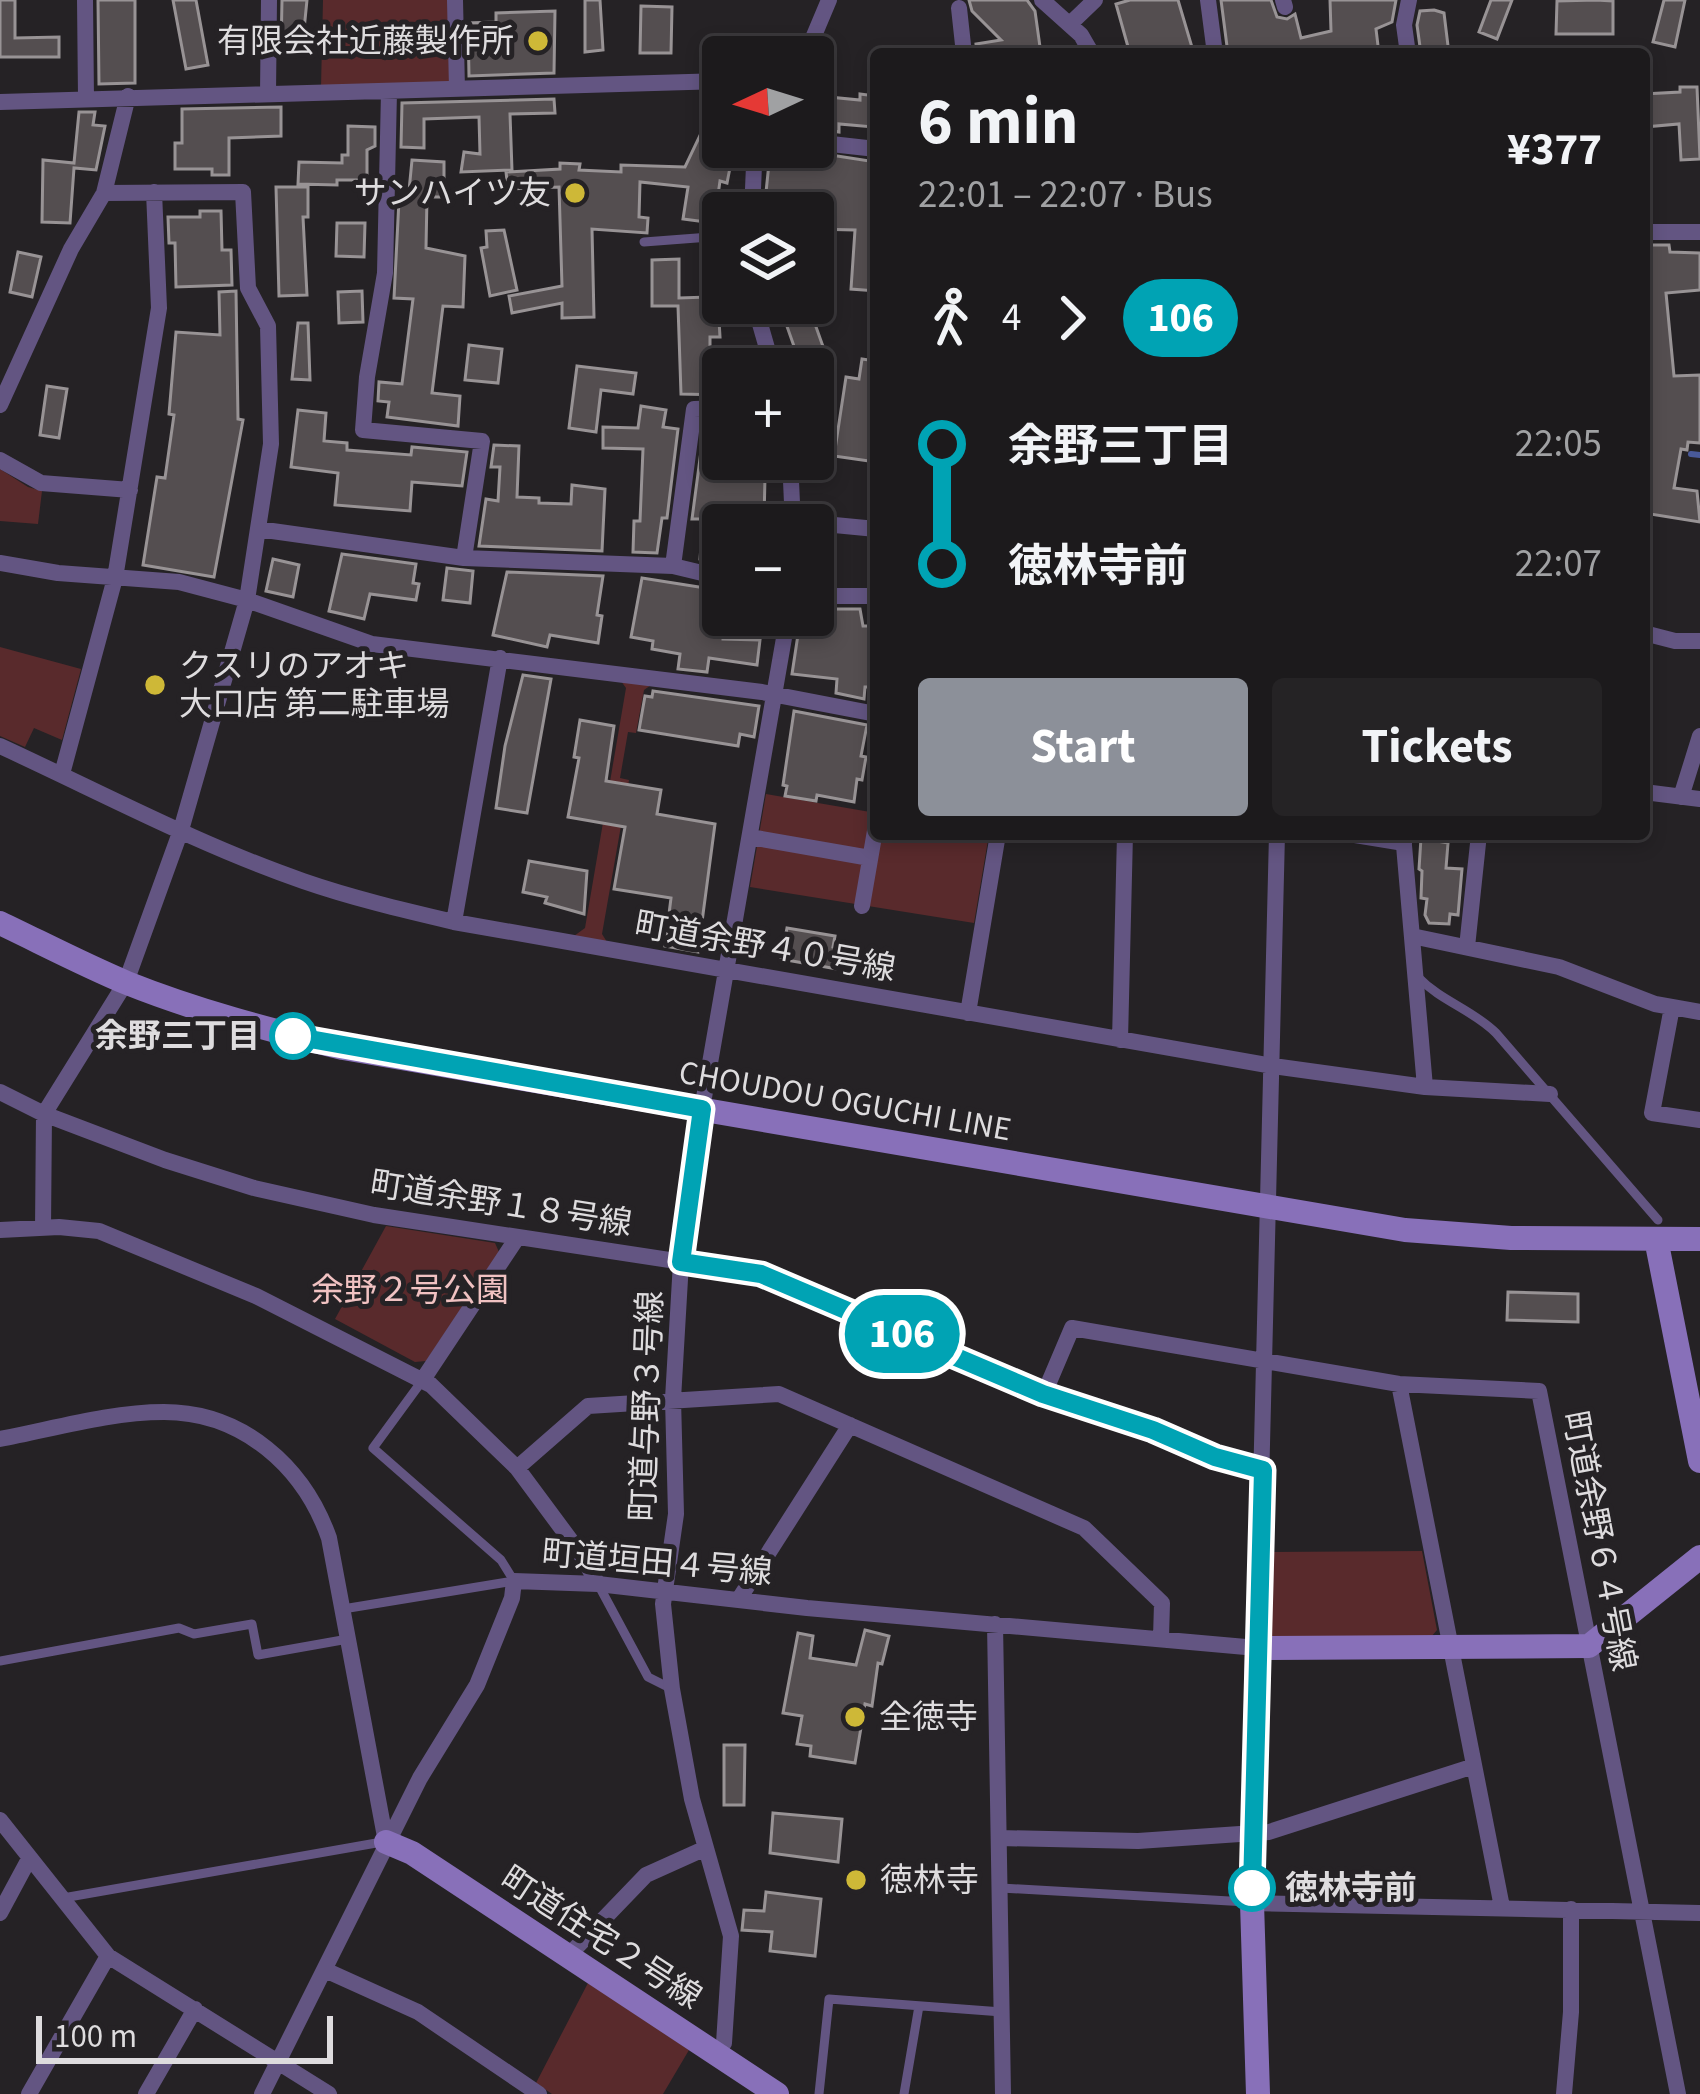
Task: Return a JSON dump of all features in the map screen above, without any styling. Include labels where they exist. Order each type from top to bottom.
[{"type":"street","points":[[85,0],[86,98]]},
{"type":"street","points":[[268,94],[269,0]]},
{"type":"street","points":[[454,0],[457,89]]},
{"type":"street","points":[[814,36],[829,0]]},
{"type":"street","points":[[1042,0],[1070,24],[1088,48]]},
{"type":"street","points":[[1070,24],[1095,0]]},
{"type":"street","points":[[1208,0],[1213,48]]},
{"type":"street","points":[[1407,48],[1404,26],[1409,0]]},
{"type":"street","points":[[959,8],[963,48]]},
{"type":"street","points":[[0,102],[702,82]]},
{"type":"street","points":[[389,92],[385,272],[363,430],[482,441],[464,558]]},
{"type":"street","points":[[0,405],[70,249],[104,193],[128,96]]},
{"type":"street","points":[[834,144],[870,148]]},
{"type":"street","points":[[62,774],[115,578],[159,308],[154,192]]},
{"type":"street","points":[[43,1228],[44,1114],[126,982],[181,830],[247,600],[271,444],[268,326],[248,288],[243,192],[104,193]]},
{"type":"street","points":[[1650,232],[1700,232]]},
{"type":"street","points":[[673,566],[694,409],[702,409]]},
{"type":"street","points":[[0,460],[41,483],[130,490]]},
{"type":"street","points":[[834,526],[870,529]]},
{"type":"street","points":[[258,529],[464,558],[673,566],[702,573]]},
{"type":"street","points":[[0,563],[179,582],[247,600],[372,644],[775,694],[870,713]]},
{"type":"street","points":[[834,596],[870,596]]},
{"type":"street","points":[[1650,634],[1676,641],[1700,640]]},
{"type":"street","name":"町道与野３号線","points":[[717,2054],[724,2043],[731,1936],[692,1799],[672,1689],[663,1604],[676,1514],[673,1399],[681,1262],[702,1109],[785,636]]},
{"type":"street","points":[[454,922],[500,658]]},
{"type":"street","points":[[1650,793],[1691,798],[1700,736]]},
{"type":"street","name":"町道余野４０号線","points":[[0,746],[298,880],[454,922],[1273,1066],[1425,1087],[1550,1094]]},
{"type":"street","points":[[750,837],[870,858]]},
{"type":"street","points":[[862,906],[873,840]]},
{"type":"street","points":[[968,1013],[997,840]]},
{"type":"street","points":[[1120,1040],[1125,840]]},
{"type":"street","points":[[1258,2094],[1253,1833],[1277,840]]},
{"type":"street","points":[[1404,840],[1425,1087]]},
{"type":"street","points":[[1467,947],[1478,840]]},
{"type":"street","name":"CHOUDOU OGUCHI LINE","points":[[0,923],[126,982],[252,1026],[343,1048],[1405,1230],[1511,1238],[1657,1229],[1700,1239]]},
{"type":"street","points":[[1412,936],[1558,967],[1672,1007],[1700,1012]]},
{"type":"street","points":[[1672,1007],[1652,1113],[1700,1120]]},
{"type":"street","name":"町道余野１８号線","points":[[0,1092],[165,1160],[254,1188],[374,1215],[761,1274],[1043,1394],[1263,1470]]},
{"type":"street","points":[[1657,1229],[1700,1461]]},
{"type":"street","points":[[0,1230],[99,1231],[256,1296],[422,1381],[517,1468],[598,1584]]},
{"type":"street","points":[[422,1381],[517,1238]]},
{"type":"street","name":"町道余野６４号線","points":[[1043,1394],[1072,1328],[1399,1384],[1539,1391],[1678,2094]]},
{"type":"street","points":[[1399,1384],[1502,1907]]},
{"type":"street","points":[[517,1468],[588,1406],[779,1394],[1084,1528],[1162,1603],[1161,1638]]},
{"type":"street","points":[[0,1439],[165,1412],[203,1418],[242,1433],[288,1465],[320,1512],[386,1842]]},
{"type":"street","points":[[739,1599],[850,1425]]},
{"type":"street","points":[[1257,1648],[1589,1646],[1700,1557]]},
{"type":"street","name":"町道垣田４号線","points":[[262,2094],[386,1842],[477,1685],[512,1598],[514,1581],[598,1584],[1257,1648]]},
{"type":"street","points":[[994,1624],[1003,2094]]},
{"type":"street","points":[[1000,1838],[1138,1841],[1269,1832],[1474,1766]]},
{"type":"street","points":[[0,1820],[108,1957],[329,2094]]},
{"type":"street","name":"町道住宅２号線","points":[[386,1842],[412,1853],[777,2094]]},
{"type":"street","points":[[569,1955],[646,1875],[706,1847]]},
{"type":"street","points":[[0,1913],[29,1858]]},
{"type":"street","points":[[1252,1903],[1700,1913]]},
{"type":"street","points":[[1564,2094],[1571,2012],[1571,1909]]},
{"type":"street","points":[[29,2094],[108,1957]]},
{"type":"street","points":[[325,1970],[418,2012],[539,2094]]},
{"type":"street","points":[[146,2094],[195,2009]]},
{"type":"lane","points":[[644,242],[702,238]]},
{"type":"lane","points":[[1415,974],[1484,1021],[1550,1094],[1657,1229]]},
{"type":"lane","points":[[343,1609],[514,1581],[501,1560],[374,1448],[422,1381]]},
{"type":"lane","points":[[598,1584],[648,1676],[672,1689]]},
{"type":"lane","points":[[0,1661],[178,1628],[194,1634],[252,1624],[258,1655],[348,1639]]},
{"type":"lane","points":[[63,1898],[386,1842]]},
{"type":"lane","points":[[1000,1888],[1252,1903]]},
{"type":"lane","points":[[819,2094],[829,1999],[1002,2012]]},
{"type":"lane","points":[[904,2094],[919,2006]]},
{"type":"green space","points":[[323,0],[450,0],[453,82],[321,87]]},
{"type":"green space","points":[[0,469],[42,491],[38,524],[0,521]]},
{"type":"green space","points":[[0,647],[81,669],[62,740],[34,728],[25,747],[0,736]]},
{"type":"green space","points":[[621,681],[651,685],[644,690],[636,733],[628,732],[620,778],[629,780],[602,934],[607,942],[574,936],[585,928],[626,688]]},
{"type":"green space","points":[[766,794],[870,812],[870,840],[988,840],[974,923],[750,887]]},
{"type":"green space","name":"余野２号公園","points":[[386,1226],[495,1243],[499,1252],[426,1361],[415,1362],[335,1319]]},
{"type":"green space","points":[[1422,1551],[1437,1630],[1431,1637],[1273,1639],[1267,1631],[1269,1552]]},
{"type":"green space","points":[[588,1983],[689,2050],[663,2094],[552,2094],[536,2083]]},
{"type":"building","points":[[0,0],[15,0],[15,38],[59,37],[59,57],[0,57]]},
{"type":"building","points":[[98,0],[135,0],[135,83],[99,84]]},
{"type":"building","points":[[173,0],[196,0],[208,65],[186,69]]},
{"type":"building","points":[[282,0],[307,0],[302,50],[281,50]]},
{"type":"building","points":[[585,0],[600,0],[603,50],[585,52]]},
{"type":"building","points":[[969,0],[1027,0],[1035,11],[1040,48],[976,48],[976,44],[1001,40],[972,11]]},
{"type":"building","points":[[1178,0],[1192,48],[1128,48],[1116,4]]},
{"type":"building","points":[[1221,0],[1271,0],[1277,17],[1287,19],[1295,14],[1301,38],[1331,31],[1330,0],[1396,0],[1392,22],[1376,29],[1378,48],[1227,48]]},
{"type":"building","points":[[1491,0],[1512,0],[1497,39],[1479,32]]},
{"type":"building","points":[[1664,0],[1685,0],[1675,47],[1653,42]]},
{"type":"building","points":[[1557,1],[1613,1],[1613,34],[1556,34]]},
{"type":"building","points":[[641,6],[672,7],[671,53],[640,53]]},
{"type":"building","points":[[555,11],[554,73],[469,76],[468,23],[496,22],[496,13]]},
{"type":"building","points":[[1420,11],[1444,13],[1448,48],[1420,48]]},
{"type":"building","points":[[1680,87],[1697,87],[1700,159],[1681,160],[1679,124],[1650,126],[1650,94],[1680,92]]},
{"type":"building","points":[[860,94],[870,95],[870,127],[839,124],[839,132],[834,131],[834,98],[860,100]]},
{"type":"building","points":[[554,99],[555,113],[510,114],[512,170],[461,172],[464,152],[480,154],[479,117],[424,119],[424,148],[401,147],[402,103]]},
{"type":"building","points":[[281,107],[281,136],[229,138],[229,175],[212,175],[212,169],[175,169],[175,143],[182,143],[182,109]]},
{"type":"building","points":[[79,112],[95,112],[93,125],[105,126],[96,170],[74,168],[70,223],[42,222],[43,160],[74,163]]},
{"type":"building","points":[[348,126],[375,127],[375,146],[367,150],[367,180],[298,184],[299,162],[342,163],[342,155],[348,155]]},
{"type":"building","points":[[702,131],[702,168],[730,168],[727,183],[720,181],[718,192],[702,192],[702,221],[683,219],[688,187],[640,182],[639,217],[648,218],[647,233],[592,229],[594,317],[562,318],[562,303],[512,313],[509,296],[562,286],[559,187],[508,189],[506,172],[560,169],[560,163],[580,164],[579,170],[621,172],[621,165],[685,167]]},
{"type":"building","points":[[834,155],[870,161],[870,291],[851,289],[855,230],[834,230],[834,192],[766,192],[768,168],[834,168]]},
{"type":"building","points":[[412,160],[444,162],[444,197],[427,197],[426,248],[465,256],[463,307],[443,306],[432,393],[460,396],[458,426],[387,417],[389,402],[378,401],[379,382],[402,384],[413,299],[394,298],[399,200],[408,201]]},
{"type":"building","points":[[276,187],[308,187],[308,217],[303,217],[307,295],[279,296]]},
{"type":"building","points":[[200,211],[221,211],[222,250],[231,250],[232,285],[176,287],[175,243],[169,243],[168,217],[200,217]]},
{"type":"building","points":[[337,223],[365,223],[364,257],[336,256]]},
{"type":"building","points":[[504,230],[517,290],[490,296],[481,248],[487,247],[486,231]]},
{"type":"building","points":[[1650,245],[1669,245],[1670,252],[1700,253],[1700,290],[1666,293],[1674,376],[1700,375],[1700,443],[1688,442],[1687,450],[1681,449],[1674,488],[1697,491],[1700,522],[1650,514]]},
{"type":"building","points":[[18,252],[41,257],[32,297],[10,292]]},
{"type":"building","points":[[679,259],[679,298],[702,297],[702,324],[719,324],[720,337],[710,337],[710,348],[702,348],[702,394],[681,394],[678,306],[652,306],[652,260]]},
{"type":"building","points":[[236,291],[238,419],[243,420],[214,577],[143,565],[157,477],[165,478],[174,415],[169,414],[176,332],[220,335],[219,292]]},
{"type":"building","points":[[362,291],[363,322],[339,323],[338,292]]},
{"type":"building","points":[[298,323],[308,323],[310,380],[292,379]]},
{"type":"building","points":[[786,324],[815,324],[824,348],[795,348]]},
{"type":"building","points":[[469,345],[502,349],[498,383],[465,380]]},
{"type":"building","points":[[862,359],[870,360],[870,461],[834,456],[846,377],[859,379]]},
{"type":"building","points":[[577,366],[636,373],[633,394],[601,390],[596,432],[569,428]]},
{"type":"building","points":[[47,386],[67,389],[59,438],[40,435]]},
{"type":"building","points":[[641,406],[666,410],[663,427],[678,429],[667,518],[662,518],[657,553],[633,552],[634,521],[640,521],[643,449],[603,448],[603,427],[638,428]]},
{"type":"building","points":[[298,410],[326,413],[324,441],[347,443],[347,450],[411,455],[412,447],[467,452],[462,486],[412,482],[410,511],[335,505],[338,473],[291,467]]},
{"type":"building","points":[[702,444],[702,480],[765,480],[764,504],[702,504],[702,519],[692,519]]},
{"type":"building","points":[[494,445],[519,446],[517,497],[571,504],[572,485],[605,489],[602,551],[479,546],[486,499],[498,501],[500,467],[491,467]]},
{"type":"building","points":[[342,554],[416,564],[416,600],[370,594],[364,619],[329,611]]},
{"type":"building","points":[[273,559],[299,565],[293,597],[266,591]]},
{"type":"building","points":[[447,568],[473,571],[470,603],[443,600]]},
{"type":"building","points":[[507,572],[603,576],[598,643],[550,635],[547,647],[493,635]]},
{"type":"building","points":[[642,578],[702,587],[702,636],[760,640],[757,665],[709,658],[707,672],[678,669],[680,654],[652,649],[653,641],[631,637]]},
{"type":"building","points":[[834,609],[860,609],[863,626],[870,626],[870,687],[865,687],[864,699],[836,693],[837,679],[792,674],[798,636],[834,636]]},
{"type":"building","points":[[523,675],[551,679],[527,813],[496,808]]},
{"type":"building","points":[[653,691],[759,706],[754,737],[740,734],[738,746],[639,730],[645,696],[652,697]]},
{"type":"building","points":[[794,711],[867,725],[861,756],[866,757],[854,802],[817,795],[816,801],[785,796]]},
{"type":"building","points":[[580,720],[614,726],[606,781],[661,790],[657,814],[715,824],[698,952],[665,946],[671,898],[614,889],[625,827],[568,817],[579,758],[574,757]]},
{"type":"building","points":[[1421,840],[1448,843],[1446,868],[1462,869],[1458,915],[1450,914],[1449,924],[1429,923],[1419,869]]},
{"type":"building","points":[[529,861],[587,871],[584,914],[523,892]]},
{"type":"building","points":[[787,928],[835,936],[833,947],[841,948],[837,969],[781,959]]},
{"type":"building","points":[[1508,1292],[1578,1294],[1578,1322],[1507,1320]]},
{"type":"building","points":[[865,1630],[889,1636],[882,1664],[878,1663],[872,1706],[865,1704],[855,1763],[810,1756],[811,1746],[797,1744],[802,1716],[783,1713],[798,1633],[813,1636],[810,1658],[856,1665]]},
{"type":"building","points":[[724,1745],[745,1745],[744,1805],[724,1805]]},
{"type":"building","points":[[773,1813],[842,1819],[838,1862],[770,1853]]},
{"type":"building","points":[[766,1892],[821,1899],[815,1956],[770,1951],[772,1932],[742,1930],[744,1910],[764,1911]]},
{"type":"waterway","points":[[1691,454],[1700,455]]},
{"type":"bus line","name":"106","points":[[293,1036],[702,1109],[681,1262],[761,1274],[1043,1394],[1263,1470],[1252,1888]]},
{"type":"place","name":"有限会社近藤製作所","points":[[538,41]]},
{"type":"place","name":"サンハイツ友","points":[[575,193]]},
{"type":"place","name":"クスリのアオキ 大口店 第二駐車場","points":[[155,685]]},
{"type":"place","name":"余野三丁目","points":[[293,1036]]},
{"type":"place","name":"全徳寺","points":[[855,1717]]},
{"type":"place","name":"徳林寺","points":[[856,1880]]},
{"type":"place","name":"徳林寺前","points":[[1252,1888]]}]
